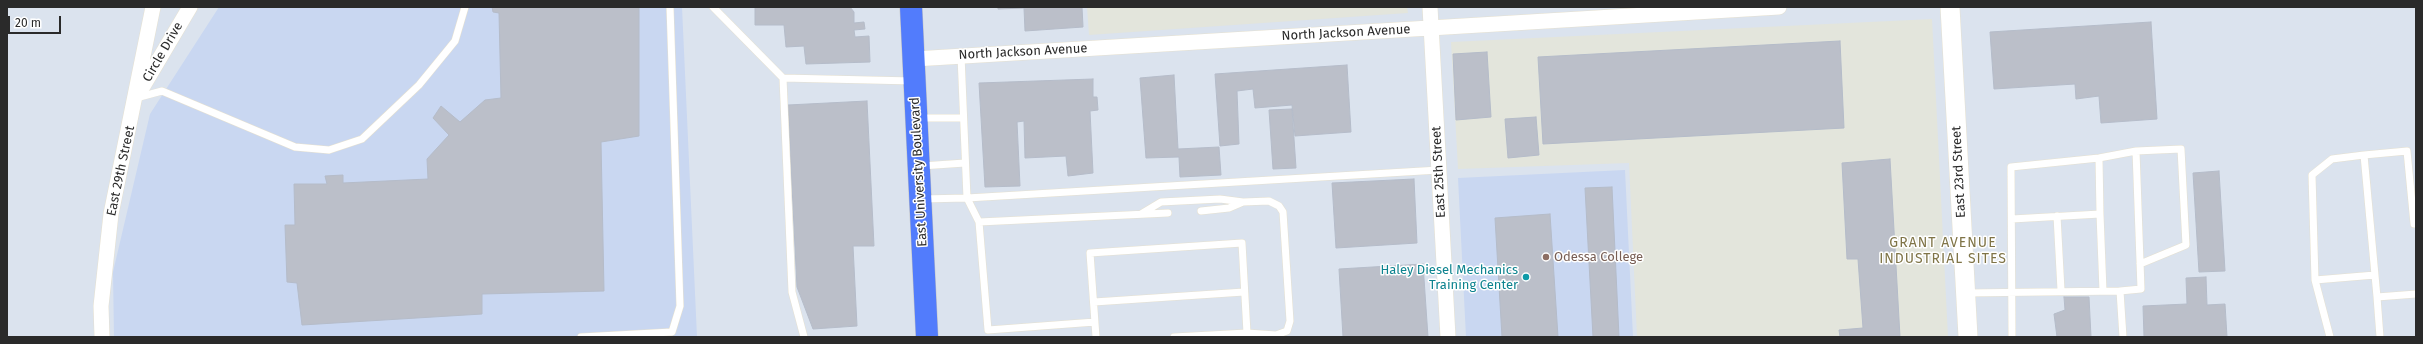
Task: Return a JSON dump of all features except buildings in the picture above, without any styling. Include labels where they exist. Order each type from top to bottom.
[{"type":"main road","name":"East University Boulevard","points":[[911,7],[927,337]]},
{"type":"street","name":"East 29th Street","points":[[102,337],[101,306],[111,214],[154,7]]},
{"type":"street","name":"Circle Drive","points":[[136,98],[190,7]]},
{"type":"street","name":"East 25th Street","points":[[1430,7],[1448,337]]},
{"type":"street","name":"North Jackson Avenue","points":[[914,59],[1779,7]]},
{"type":"street","name":"East 23rd Street","points":[[1950,7],[1968,337]]},
{"type":"lane","points":[[136,98],[162,91],[295,147],[329,150],[362,139],[419,85],[455,41],[465,7]]},
{"type":"lane","points":[[581,337],[672,332],[680,306],[670,7]]},
{"type":"lane","points":[[713,7],[783,78],[792,292],[804,337]]},
{"type":"lane","points":[[961,56],[967,198],[979,222],[987,333],[1095,322]]},
{"type":"lane","points":[[783,78],[915,81]]},
{"type":"lane","points":[[916,118],[964,118]]},
{"type":"lane","points":[[2012,337],[2011,167],[2098,158],[2136,151],[2181,149],[2186,245],[2140,264]]},
{"type":"lane","points":[[1965,293],[2061,290],[2120,291],[2141,289],[2136,151]]},
{"type":"lane","points":[[2330,337],[2315,280],[2312,175],[2332,159],[2407,151],[2414,224],[2416,224]]},
{"type":"lane","points":[[2364,155],[2380,337]]},
{"type":"lane","points":[[2098,158],[2103,291]]},
{"type":"lane","points":[[919,166],[965,163]]},
{"type":"lane","points":[[920,199],[967,198],[1439,170]]},
{"type":"lane","points":[[1141,214],[1161,202],[1220,199],[1243,202],[1269,201],[1278,206],[1283,212],[1290,321],[1287,331],[1276,335],[1247,333],[1174,337]]},
{"type":"lane","points":[[1202,211],[1229,208],[1243,202]]},
{"type":"lane","points":[[979,222],[1168,213]]},
{"type":"lane","points":[[2012,219],[2100,214]]},
{"type":"lane","points":[[2057,216],[2061,290]]},
{"type":"lane","points":[[1096,337],[1090,253],[1242,242],[1247,333]]},
{"type":"lane","points":[[2315,280],[2375,275]]},
{"type":"lane","points":[[2120,291],[2123,337]]},
{"type":"lane","points":[[1094,302],[1244,292]]},
{"type":"lane","points":[[2377,297],[2416,294]]},
{"type":"shaded area","points":[[219,7],[682,7],[697,337],[114,337],[113,272],[150,114]]},
{"type":"shaded area","points":[[1087,7],[1407,7],[1408,13],[1089,35]]},
{"type":"shaded area","points":[[1932,19],[1948,337],[1637,337],[1629,163],[1458,169],[1451,42]]},
{"type":"shaded area","name":"Odessa College","points":[[1625,170],[1633,337],[1466,337],[1458,178]]},
{"type":"place","name":"Odessa College","points":[[1546,257]]},
{"type":"place","name":"Haley Diesel Mechanics Training Center","points":[[1526,277]]},
{"type":"district","name":"GRANT AVENUE INDUSTRIAL SITES","points":[[1943,252]]}]
